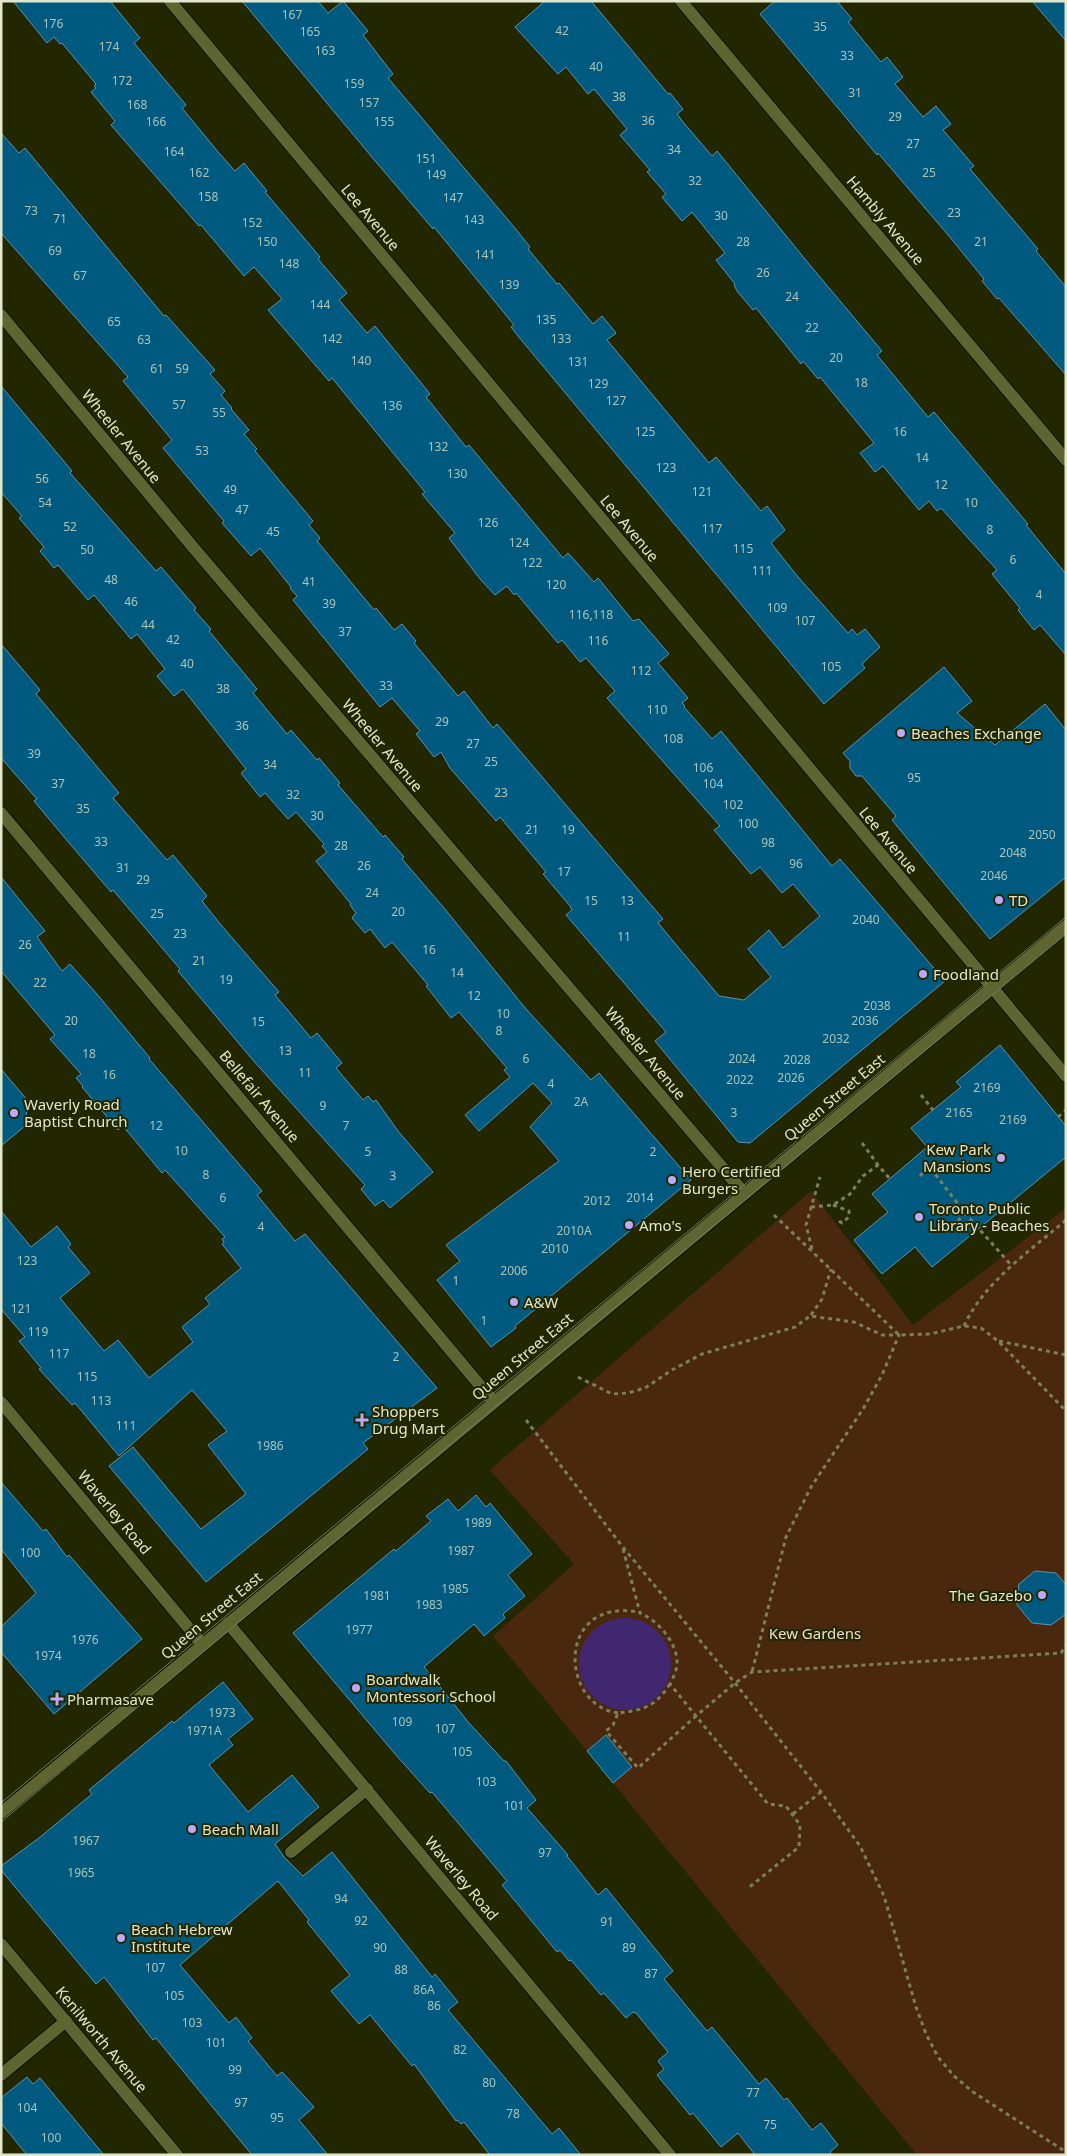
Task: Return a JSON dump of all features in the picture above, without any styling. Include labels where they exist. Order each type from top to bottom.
[{"type":"street","name":"Lee Avenue","points":[[170,1],[1066,1076]]},
{"type":"street","name":"Hambly Avenue","points":[[681,1],[1066,460]]},
{"type":"street","name":"Wheeler Avenue","points":[[1,314],[198,553],[744,1193]]},
{"type":"street","name":"Bellefair Avenue","points":[[1,813],[493,1401]]},
{"type":"street","name":"Queen Street East","points":[[1,1813],[493,1401],[1066,926]]},
{"type":"street","name":"Waverley Road","points":[[1,1402],[202,1644]]},
{"type":"street","name":"Waverley Road","points":[[228,1623],[670,2155]]},
{"type":"street","points":[[291,1852],[367,1789]]},
{"type":"street","name":"Kenilworth Avenue","points":[[1,1944],[177,2155]]},
{"type":"street","points":[[1,2075],[66,2021]]},
{"type":"path","points":[[921,1095],[933,1110]]},
{"type":"path","points":[[1058,1117],[1066,1110]]},
{"type":"path","points":[[862,1143],[890,1179]]},
{"type":"path","points":[[833,1205],[850,1194],[863,1176],[878,1164]]},
{"type":"path","points":[[920,1176],[929,1166],[965,1213],[1012,1266]]},
{"type":"path","points":[[813,1251],[806,1225],[820,1177]]},
{"type":"path","points":[[811,1207],[833,1205],[842,1206],[850,1211],[847,1220],[842,1223],[839,1220]]},
{"type":"path","points":[[958,1221],[965,1213]]},
{"type":"path","points":[[774,1215],[832,1269],[878,1317],[899,1335]]},
{"type":"path","points":[[964,1326],[972,1309],[1012,1266],[1066,1220]]},
{"type":"path","points":[[578,1377],[612,1394],[628,1393],[645,1388],[672,1370],[702,1354],[795,1327],[810,1316],[822,1299],[832,1269]]},
{"type":"path","points":[[810,1316],[854,1322],[882,1334],[930,1334],[964,1326],[981,1328],[998,1341],[1066,1412]]},
{"type":"path","points":[[752,1672],[786,1537],[811,1487],[863,1409],[899,1335]]},
{"type":"path","points":[[998,1341],[1066,1355]]},
{"type":"path","points":[[526,1420],[622,1546],[735,1683],[821,1792],[860,1846],[884,1896],[920,2020],[938,2056],[954,2076],[973,2092],[1066,2152]]},
{"type":"path","points":[[622,1546],[640,1612]]},
{"type":"path","points":[[625,1610],[640,1612],[652,1618],[670,1639],[677,1661],[670,1684],[659,1700],[641,1710],[618,1713],[599,1708],[590,1699],[581,1684],[575,1667],[574,1652],[578,1638],[590,1622],[607,1613],[625,1610]]},
{"type":"path","points":[[618,1713],[613,1725],[606,1731],[620,1750],[638,1768],[735,1683],[752,1672],[1061,1654],[1066,1645]]},
{"type":"path","points":[[670,1684],[768,1804],[786,1806],[800,1825],[799,1847],[747,1889]]},
{"type":"path","points":[[793,1814],[821,1792]]},
{"type":"green space","name":"Kew Gardens","points":[[811,1191],[913,1325],[1066,1208],[1066,2155],[917,2155],[493,1636],[574,1564],[490,1470]]},
{"type":"shaded area","points":[[625,1618],[634,1619],[651,1626],[663,1638],[670,1655],[670,1673],[663,1690],[651,1702],[634,1709],[625,1710],[616,1709],[599,1702],[587,1690],[580,1673],[579,1664],[580,1655],[587,1638],[599,1626],[616,1619]]},
{"type":"building","points":[[13,1],[110,1],[140,38],[134,43],[186,105],[182,108],[235,171],[244,163],[267,191],[265,192],[320,257],[318,259],[347,293],[339,300],[367,333],[375,326],[430,394],[426,397],[466,447],[469,445],[563,558],[568,553],[594,582],[598,578],[633,621],[639,619],[669,654],[658,663],[688,698],[682,703],[684,707],[712,739],[721,731],[832,866],[840,859],[945,981],[750,1143],[738,1142],[655,1041],[666,1032],[566,915],[572,910],[543,874],[546,872],[500,817],[496,821],[450,768],[441,752],[434,757],[416,734],[420,731],[392,698],[380,707],[293,600],[297,596],[260,548],[251,556],[222,523],[224,521],[163,448],[172,440],[123,381],[128,377],[1,233],[1,133],[19,153],[25,148],[164,316],[166,315],[215,370],[210,374],[225,391],[221,395],[249,430],[244,434],[257,449],[255,451],[313,521],[309,525],[320,538],[317,541],[374,610],[376,608],[394,630],[402,624],[416,641],[414,643],[458,696],[464,691],[493,728],[497,724],[663,919],[658,923],[719,996],[744,1000],[771,977],[748,949],[769,930],[783,948],[820,916],[793,884],[782,893],[760,867],[751,874],[714,830],[720,826],[607,698],[615,691],[586,658],[580,662],[562,640],[558,643],[516,593],[514,595],[507,586],[495,595],[480,579],[449,538],[455,533],[422,494],[425,492],[332,378],[329,381],[268,310],[282,299],[254,267],[244,276],[111,125],[115,121],[91,92],[96,88],[94,86],[96,84],[62,43],[60,44],[54,37],[47,43]]},
{"type":"building","points":[[242,1],[318,1],[328,13],[343,1],[368,31],[363,35],[393,74],[388,78],[514,227],[530,247],[528,249],[557,284],[559,283],[593,324],[602,316],[616,333],[607,340],[709,463],[716,457],[761,511],[767,506],[785,530],[771,543],[798,577],[848,633],[852,629],[857,635],[865,629],[880,647],[862,664],[865,668],[824,704],[518,336],[511,327],[514,325],[434,227],[433,229]]},
{"type":"building","points":[[545,1],[591,1],[668,94],[670,93],[683,109],[677,114],[683,122],[712,156],[717,151],[882,351],[877,355],[928,417],[934,412],[1028,524],[1026,525],[1066,574],[1066,655],[1040,625],[1034,630],[1018,610],[1020,608],[992,574],[997,570],[941,508],[937,511],[929,501],[919,510],[883,466],[875,472],[860,453],[874,443],[820,377],[818,379],[803,361],[801,364],[756,308],[753,310],[737,291],[735,284],[716,260],[725,253],[692,212],[682,221],[662,197],[666,194],[647,172],[650,170],[620,135],[627,129],[594,89],[588,94],[566,67],[558,74],[515,27]]},
{"type":"building","points":[[775,1],[837,1],[852,19],[848,22],[881,62],[887,57],[903,77],[895,84],[923,117],[936,106],[951,124],[943,130],[974,166],[970,169],[1038,249],[1036,251],[1066,287],[1066,375],[999,298],[997,299],[982,281],[984,279],[949,236],[878,153],[877,155],[760,14]]},
{"type":"building","points":[[1032,1],[1066,1],[1066,41]]},
{"type":"building","points":[[1,386],[72,471],[70,473],[156,571],[161,567],[196,608],[194,610],[211,629],[209,631],[257,689],[253,693],[287,734],[291,730],[317,760],[319,758],[340,783],[338,785],[383,837],[385,835],[404,857],[402,859],[526,1009],[591,1080],[599,1073],[691,1180],[491,1347],[437,1280],[460,1261],[446,1245],[559,1161],[530,1127],[552,1103],[533,1083],[479,1131],[465,1115],[510,1077],[504,1070],[507,1068],[459,1012],[451,1018],[426,986],[428,985],[392,942],[385,948],[370,929],[365,933],[352,918],[356,913],[351,904],[316,861],[327,852],[322,846],[324,844],[296,812],[288,819],[265,793],[260,797],[241,773],[246,769],[183,689],[174,696],[157,676],[165,669],[137,634],[131,639],[94,595],[88,600],[58,565],[54,568],[40,551],[44,547],[19,518],[22,516],[1,492]]},
{"type":"building","points":[[1,644],[40,690],[36,694],[119,793],[113,798],[167,860],[173,855],[207,896],[202,901],[279,992],[275,995],[311,1038],[317,1033],[342,1063],[336,1068],[363,1100],[368,1096],[373,1102],[376,1100],[398,1131],[433,1172],[390,1208],[383,1200],[375,1206],[361,1189],[365,1185],[252,1059],[178,971],[180,969],[113,890],[111,892],[65,838],[34,801],[37,799],[1,758]]},
{"type":"building","points":[[944,667],[972,701],[957,713],[995,745],[1045,704],[1066,730],[1066,877],[990,939],[892,820],[896,816],[862,776],[856,776],[850,768],[850,761],[843,753]]},
{"type":"building","points":[[1,877],[45,931],[37,937],[62,971],[70,964],[262,1191],[257,1195],[295,1241],[305,1234],[437,1388],[363,1443],[368,1449],[206,1582],[109,1466],[133,1447],[201,1529],[246,1494],[208,1445],[227,1431],[192,1390],[119,1456],[75,1403],[72,1405],[39,1369],[41,1368],[19,1341],[25,1337],[1,1309],[1,1211],[31,1247],[57,1226],[71,1244],[68,1247],[90,1273],[60,1298],[104,1351],[118,1340],[149,1378],[193,1342],[182,1327],[210,1304],[205,1298],[241,1268],[222,1244],[224,1242],[222,1239],[225,1237],[165,1170],[162,1173],[123,1126],[118,1130],[82,1087],[76,1078],[81,1074],[50,1039],[55,1035],[1,971]]},
{"type":"building","points":[[1000,1045],[1066,1126],[1066,1157],[932,1267],[915,1247],[882,1274],[854,1240],[888,1212],[872,1194],[927,1147],[911,1128],[961,1087],[956,1082]]},
{"type":"building","name":"Waverly Road Baptist Church","points":[[1,1069],[28,1101],[25,1126],[1,1146]]},
{"type":"building","points":[[1,1482],[43,1531],[46,1529],[67,1557],[69,1555],[142,1639],[54,1714],[1,1652],[1,1627],[36,1593],[1,1549]]},
{"type":"building","points":[[476,1495],[486,1507],[490,1503],[532,1554],[508,1575],[525,1596],[503,1614],[505,1618],[484,1636],[474,1624],[424,1667],[469,1723],[506,1761],[536,1800],[527,1808],[568,1855],[598,1895],[606,1888],[673,1971],[664,1979],[707,2031],[712,2027],[759,2084],[766,2078],[784,2100],[787,2098],[812,2130],[821,2123],[838,2145],[830,2152],[832,2155],[755,2155],[738,2133],[721,2147],[693,2113],[690,2115],[657,2075],[664,2069],[658,2061],[668,2052],[636,2013],[633,2012],[626,2018],[604,1993],[601,1995],[571,1960],[569,1961],[560,1950],[557,1952],[502,1885],[507,1881],[432,1792],[430,1793],[396,1755],[293,1633],[394,1549],[396,1551],[431,1521],[426,1516],[448,1499],[458,1511]]},
{"type":"building","name":"The Gazebo","points":[[1035,1571],[1056,1573],[1066,1585],[1066,1614],[1051,1625],[1032,1623],[1017,1605],[1019,1584]]},
{"type":"building","points":[[223,1682],[253,1719],[228,1739],[233,1745],[209,1765],[248,1812],[292,1775],[319,1807],[275,1844],[284,1857],[303,1876],[332,1852],[432,1977],[435,1974],[458,2002],[448,2010],[552,2134],[559,2128],[581,2155],[490,2155],[464,2122],[461,2124],[458,2120],[456,2121],[414,2064],[412,2066],[370,2015],[359,2024],[331,1991],[350,1975],[307,1922],[309,1920],[278,1881],[180,1965],[229,2023],[236,2017],[252,2038],[248,2041],[277,2076],[282,2072],[314,2107],[299,2120],[328,2155],[252,2155],[156,2038],[153,2040],[104,1977],[96,1984],[1,1870],[1,1866],[39,1838],[92,1794],[89,1790],[172,1721],[174,1723]]},
{"type":"building","points":[[606,1735],[632,1767],[613,1783],[587,1751]]},
{"type":"building","points":[[27,2077],[33,2084],[40,2078],[104,2155],[27,2155],[1,2123],[1,2098]]},
{"type":"tram line","points":[[1,1803],[1066,917]]},
{"type":"tram line","points":[[1,1822],[477,1422],[1066,934]]},
{"type":"place","name":"Beaches Exchange","points":[[901,733]]},
{"type":"place","name":"TD","points":[[999,900]]},
{"type":"place","name":"Foodland","points":[[923,974]]},
{"type":"place","name":"Waverly Road Baptist Church","points":[[14,1113]]},
{"type":"place","name":"Kew Park Mansions","points":[[1001,1158]]},
{"type":"place","name":"Hero Certified Burgers","points":[[672,1180]]},
{"type":"place","name":"Toronto Public Library - Beaches","points":[[919,1217]]},
{"type":"place","name":"Amo's","points":[[629,1225]]},
{"type":"place","name":"A&W","points":[[514,1302]]},
{"type":"place","name":"Shoppers Drug Mart","points":[[362,1420]]},
{"type":"place","name":"The Gazebo","points":[[1042,1595]]},
{"type":"place","name":"Boardwalk Montessori School","points":[[356,1688]]},
{"type":"place","name":"Pharmasave","points":[[57,1699]]},
{"type":"place","name":"Beach Mall","points":[[192,1829]]},
{"type":"place","name":"Beach Hebrew Institute","points":[[121,1938]]}]
